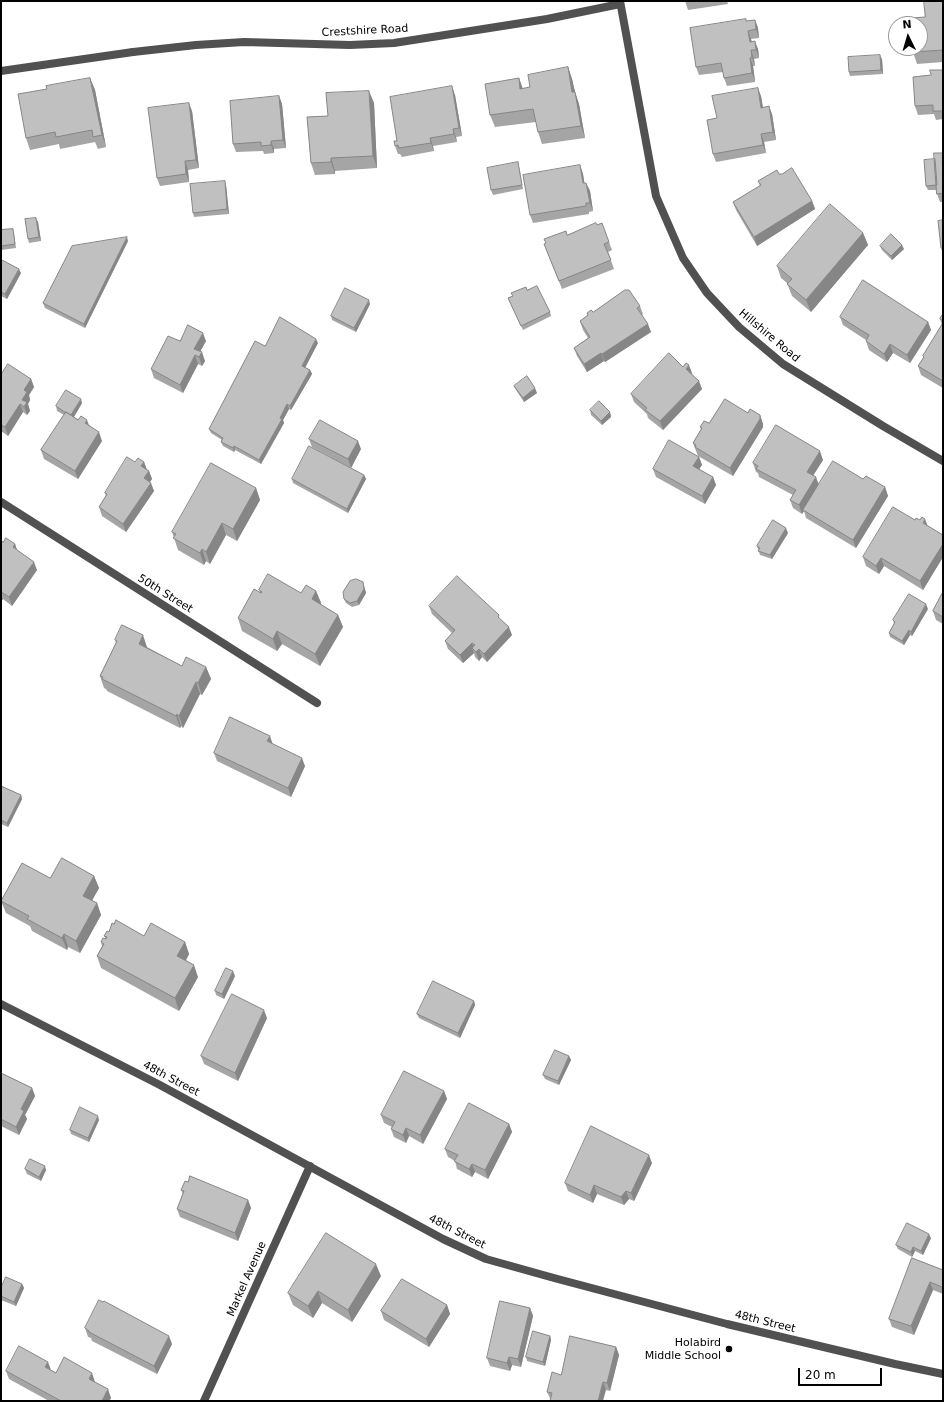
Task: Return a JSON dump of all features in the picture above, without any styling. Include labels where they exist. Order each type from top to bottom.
[{"type":"street","name":"Crestshire Road","points":[[1,71],[133,52],[196,45],[244,42],[350,45],[394,43],[547,19],[620,3]]},
{"type":"street","name":"Hillshire Road","points":[[620,3],[656,196],[683,258],[703,287],[739,327],[783,364],[943,461]]},
{"type":"street","name":"50th Street","points":[[1,502],[317,703]]},
{"type":"street","name":"48th Street","points":[[1,1004],[158,1084],[443,1239],[486,1259],[727,1324],[943,1374]]},
{"type":"street","name":"Markel Avenue","points":[[204,1401],[310,1166]]},
{"type":"building","points":[[924,1],[943,1],[943,50],[928,51],[928,16],[925,16]]},
{"type":"building","points":[[746,19],[746,21],[755,20],[756,29],[748,31],[750,42],[755,41],[756,50],[751,50],[752,57],[750,58],[752,73],[724,78],[721,63],[696,67],[690,28]]},
{"type":"building","points":[[880,55],[881,70],[849,72],[848,57]]},
{"type":"building","points":[[568,67],[572,92],[575,92],[581,126],[538,132],[533,109],[490,115],[485,84],[519,78],[520,89],[530,87],[528,75]]},
{"type":"building","points":[[930,70],[943,70],[943,111],[933,111],[933,105],[915,106],[913,77],[931,75]]},
{"type":"building","points":[[90,78],[102,135],[93,137],[92,130],[56,137],[55,132],[26,138],[18,94],[47,89],[46,86]]},
{"type":"building","points":[[452,86],[459,128],[453,129],[454,134],[430,138],[431,143],[399,148],[398,145],[395,146],[394,141],[397,141],[390,97]]},
{"type":"building","points":[[758,88],[761,108],[769,106],[773,132],[761,134],[763,145],[713,154],[707,120],[717,118],[712,96]]},
{"type":"building","points":[[369,91],[373,156],[331,158],[331,162],[311,163],[307,117],[328,116],[326,93]]},
{"type":"building","points":[[279,96],[283,140],[271,141],[271,145],[261,146],[261,142],[233,144],[230,101]]},
{"type":"building","points":[[189,103],[196,160],[185,161],[186,174],[157,178],[148,108]]},
{"type":"building","points":[[934,153],[943,153],[943,193],[937,194]]},
{"type":"building","points":[[935,159],[937,185],[926,186],[924,160]]},
{"type":"building","points":[[518,162],[522,185],[491,190],[487,168]]},
{"type":"building","points":[[580,165],[583,183],[586,183],[590,203],[586,203],[586,206],[530,215],[523,175]]},
{"type":"building","points":[[792,168],[812,201],[754,237],[733,202],[761,185],[758,181],[777,170],[779,174],[782,174]]},
{"type":"building","points":[[225,181],[227,209],[193,213],[190,184]]},
{"type":"building","points":[[830,204],[863,233],[806,300],[787,284],[792,279],[777,266]]},
{"type":"building","points":[[36,218],[39,237],[28,239],[25,219]]},
{"type":"building","points":[[943,220],[943,248],[941,248],[938,221]]},
{"type":"building","points":[[596,223],[597,225],[602,223],[609,242],[604,244],[611,260],[559,281],[544,244],[546,243],[544,239],[566,231],[567,235]]},
{"type":"building","points":[[13,229],[15,244],[1,246],[1,230]]},
{"type":"building","points":[[891,234],[902,245],[891,256],[880,246]]},
{"type":"building","points":[[127,237],[84,324],[43,303],[72,246]]},
{"type":"building","points":[[2,260],[19,269],[5,294],[1,292]]},
{"type":"building","points":[[863,280],[928,322],[907,355],[890,344],[884,354],[866,341],[869,335],[840,317]]},
{"type":"building","points":[[537,286],[550,312],[521,326],[508,298],[513,296],[511,293],[526,287],[527,290]]},
{"type":"building","points":[[345,288],[369,300],[354,328],[331,316]]},
{"type":"building","points":[[625,290],[629,290],[640,306],[637,308],[648,324],[584,364],[574,348],[590,337],[580,321],[588,315],[587,313],[591,310],[593,312]]},
{"type":"building","points":[[943,314],[943,321],[940,319]]},
{"type":"building","points":[[280,317],[316,339],[302,366],[310,370],[290,406],[287,404],[280,418],[282,419],[259,460],[234,446],[233,448],[221,442],[223,438],[209,429],[255,341],[265,346]]},
{"type":"building","points":[[943,323],[943,381],[918,366]]},
{"type":"building","points":[[188,325],[203,333],[194,349],[202,352],[199,357],[195,355],[180,385],[151,369],[168,336],[180,341]]},
{"type":"building","points":[[669,353],[683,367],[686,363],[689,365],[686,369],[699,381],[660,421],[645,410],[647,408],[631,394]]},
{"type":"building","points":[[8,364],[31,379],[24,390],[27,392],[22,400],[27,402],[24,407],[20,404],[5,427],[1,425],[1,375]]},
{"type":"building","points":[[527,376],[535,388],[523,398],[514,386]]},
{"type":"building","points":[[66,390],[81,399],[71,415],[56,406]]},
{"type":"building","points":[[725,399],[748,413],[750,409],[760,415],[760,419],[730,468],[695,447],[696,445],[693,443],[702,428],[700,427],[704,421],[709,423]]},
{"type":"building","points":[[599,401],[610,412],[601,421],[590,410]]},
{"type":"building","points":[[66,412],[78,420],[81,416],[87,420],[85,423],[99,432],[75,471],[41,450]]},
{"type":"building","points":[[320,420],[358,441],[348,459],[309,439]]},
{"type":"building","points":[[776,425],[820,451],[807,472],[816,477],[799,505],[790,500],[796,490],[756,469],[758,466],[753,463]]},
{"type":"building","points":[[669,440],[699,457],[693,466],[713,477],[702,496],[653,469]]},
{"type":"building","points":[[309,446],[364,475],[347,509],[292,479]]},
{"type":"building","points":[[127,457],[135,462],[138,458],[144,462],[141,466],[149,471],[144,478],[151,483],[123,524],[99,507],[107,494],[105,493]]},
{"type":"building","points":[[833,461],[863,479],[866,476],[885,487],[853,540],[803,510]]},
{"type":"building","points":[[211,463],[256,488],[233,529],[222,523],[206,552],[202,549],[200,553],[173,538],[176,534],[172,532]]},
{"type":"building","points":[[893,507],[915,520],[916,518],[920,520],[922,517],[925,519],[923,523],[943,535],[943,544],[920,581],[881,558],[876,566],[863,557]]},
{"type":"building","points":[[773,520],[786,528],[770,555],[758,551],[760,548],[757,546]]},
{"type":"building","points":[[6,538],[15,544],[13,547],[34,562],[9,597],[1,592],[1,541],[3,542]]},
{"type":"building","points":[[268,574],[301,593],[306,585],[316,591],[312,599],[338,615],[315,654],[277,631],[273,639],[238,618],[254,589],[261,593],[262,592],[259,590]]},
{"type":"building","points":[[457,576],[499,615],[498,617],[509,627],[484,654],[479,649],[476,652],[472,648],[475,645],[472,643],[460,655],[445,641],[455,630],[429,606]]},
{"type":"building","points":[[356,579],[363,582],[364,589],[357,601],[350,603],[344,599],[343,592],[350,581]]},
{"type":"building","points":[[943,592],[943,617],[933,611]]},
{"type":"building","points":[[909,594],[926,604],[911,632],[909,630],[902,641],[889,633],[895,622],[893,620]]},
{"type":"building","points":[[122,625],[143,635],[139,644],[182,666],[186,657],[206,667],[198,683],[196,682],[179,716],[177,714],[176,716],[102,679],[103,677],[100,676],[117,641],[115,640]]},
{"type":"building","points":[[230,717],[270,736],[267,741],[302,758],[288,788],[214,753]]},
{"type":"building","points":[[1,786],[21,795],[7,823],[1,820]]},
{"type":"building","points":[[62,858],[94,876],[83,896],[97,903],[76,941],[64,934],[62,938],[27,919],[29,916],[1,901],[22,863],[50,878]]},
{"type":"building","points":[[116,920],[144,936],[151,923],[185,942],[177,956],[194,965],[175,998],[97,956],[104,944],[101,942],[103,938],[106,939],[107,937],[104,936],[107,931],[109,932],[112,923],[114,924]]},
{"type":"building","points":[[226,968],[233,971],[222,994],[215,991]]},
{"type":"building","points":[[433,981],[474,1001],[458,1033],[417,1014]]},
{"type":"building","points":[[232,994],[264,1010],[235,1073],[201,1056]]},
{"type":"building","points":[[555,1050],[569,1056],[558,1081],[543,1075]]},
{"type":"building","points":[[404,1071],[444,1091],[420,1135],[406,1128],[403,1135],[391,1129],[395,1122],[381,1115]]},
{"type":"building","points":[[1,1073],[32,1088],[21,1109],[24,1111],[16,1127],[1,1119]]},
{"type":"building","points":[[469,1103],[509,1124],[485,1170],[472,1164],[469,1169],[454,1161],[458,1155],[445,1149]]},
{"type":"building","points":[[80,1107],[98,1116],[88,1138],[70,1130]]},
{"type":"building","points":[[591,1126],[649,1155],[631,1193],[626,1191],[621,1197],[594,1185],[590,1195],[565,1183]]},
{"type":"building","points":[[30,1159],[45,1166],[39,1177],[25,1169]]},
{"type":"building","points":[[190,1176],[248,1200],[235,1233],[177,1209],[184,1191],[181,1190],[185,1181],[188,1182]]},
{"type":"building","points":[[907,1223],[929,1234],[921,1251],[913,1247],[911,1252],[896,1245]]},
{"type":"building","points":[[326,1233],[376,1264],[348,1310],[318,1291],[308,1306],[288,1293]]},
{"type":"building","points":[[912,1258],[943,1270],[943,1285],[942,1287],[930,1282],[911,1326],[889,1319]]},
{"type":"building","points":[[6,1277],[22,1284],[14,1302],[1,1296],[1,1288]]},
{"type":"building","points":[[402,1279],[447,1305],[426,1339],[381,1311]]},
{"type":"building","points":[[99,1300],[104,1301],[169,1336],[154,1366],[89,1332],[85,1328]]},
{"type":"building","points":[[500,1301],[530,1308],[518,1359],[509,1357],[507,1363],[487,1358]]},
{"type":"building","points":[[533,1331],[550,1336],[543,1362],[526,1357]]},
{"type":"building","points":[[570,1336],[616,1347],[607,1383],[603,1382],[598,1401],[550,1401],[552,1393],[547,1392],[552,1372],[561,1375]]},
{"type":"building","points":[[19,1346],[48,1362],[45,1367],[56,1373],[64,1357],[92,1373],[89,1379],[108,1389],[102,1401],[61,1401],[6,1371]]},
{"type":"place","name":"Holabird Middle School","points":[[729,1349]]}]
